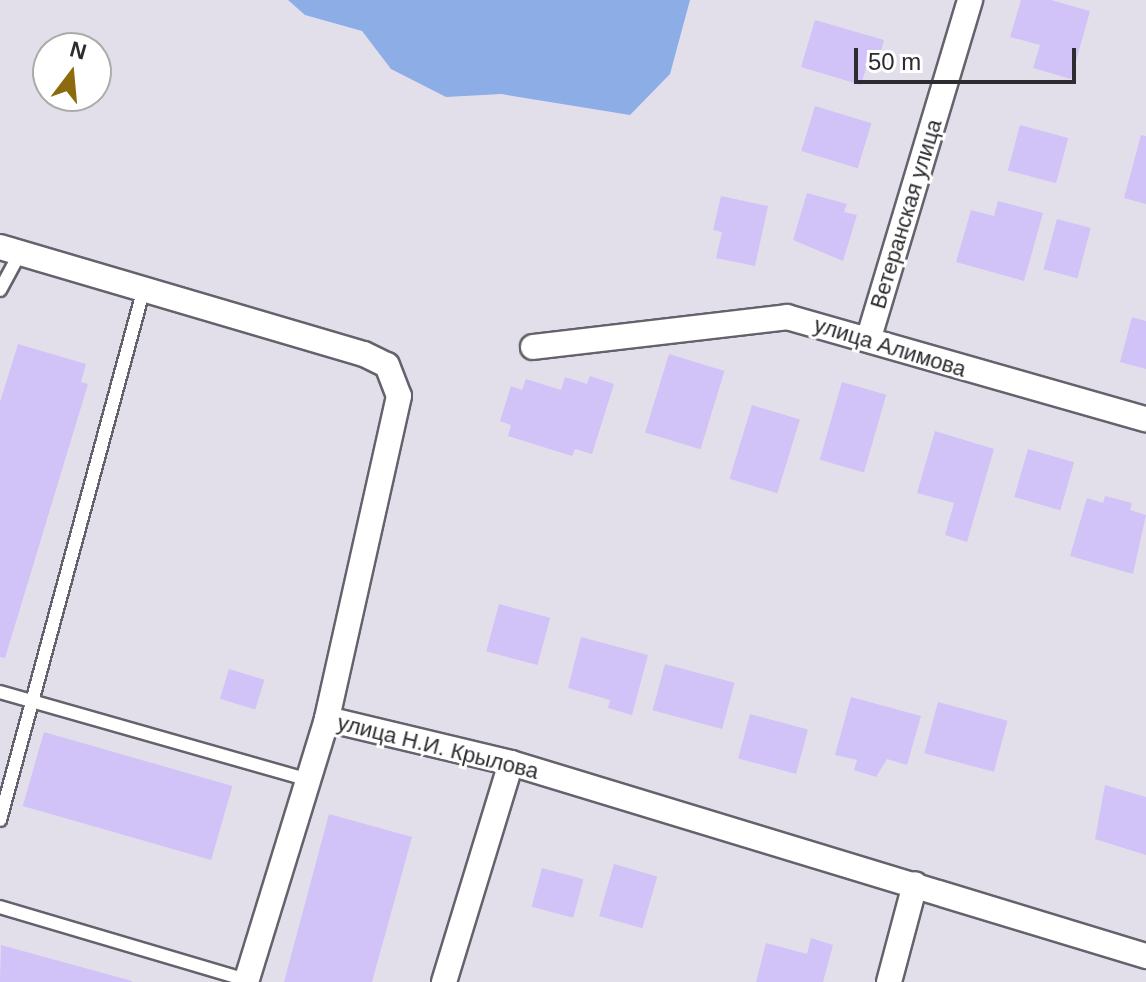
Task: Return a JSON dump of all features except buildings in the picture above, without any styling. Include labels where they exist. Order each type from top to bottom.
[{"type":"street","name":"Ветеранская улица","points":[[869,337],[970,0]]},
{"type":"street","name":"улица Н.И. Крылова","points":[[10,250],[144,288],[387,365],[399,396],[327,719],[511,763],[1146,956]]},
{"type":"street","name":"улица Алимова","points":[[533,347],[787,317],[869,337],[947,366],[1146,419]]},
{"type":"street","points":[[246,981],[327,719]]},
{"type":"street","points":[[444,982],[511,763]]},
{"type":"street","points":[[889,982],[915,884]]},
{"type":"lane","points":[[0,290],[10,250]]},
{"type":"lane","points":[[0,820],[37,699],[144,288]]},
{"type":"lane","points":[[0,692],[37,699],[308,780]]},
{"type":"lane","points":[[0,907],[246,981]]},
{"type":"water","points":[[288,0],[690,0],[670,74],[630,115],[501,94],[446,97],[391,69],[362,31],[305,15]]}]
